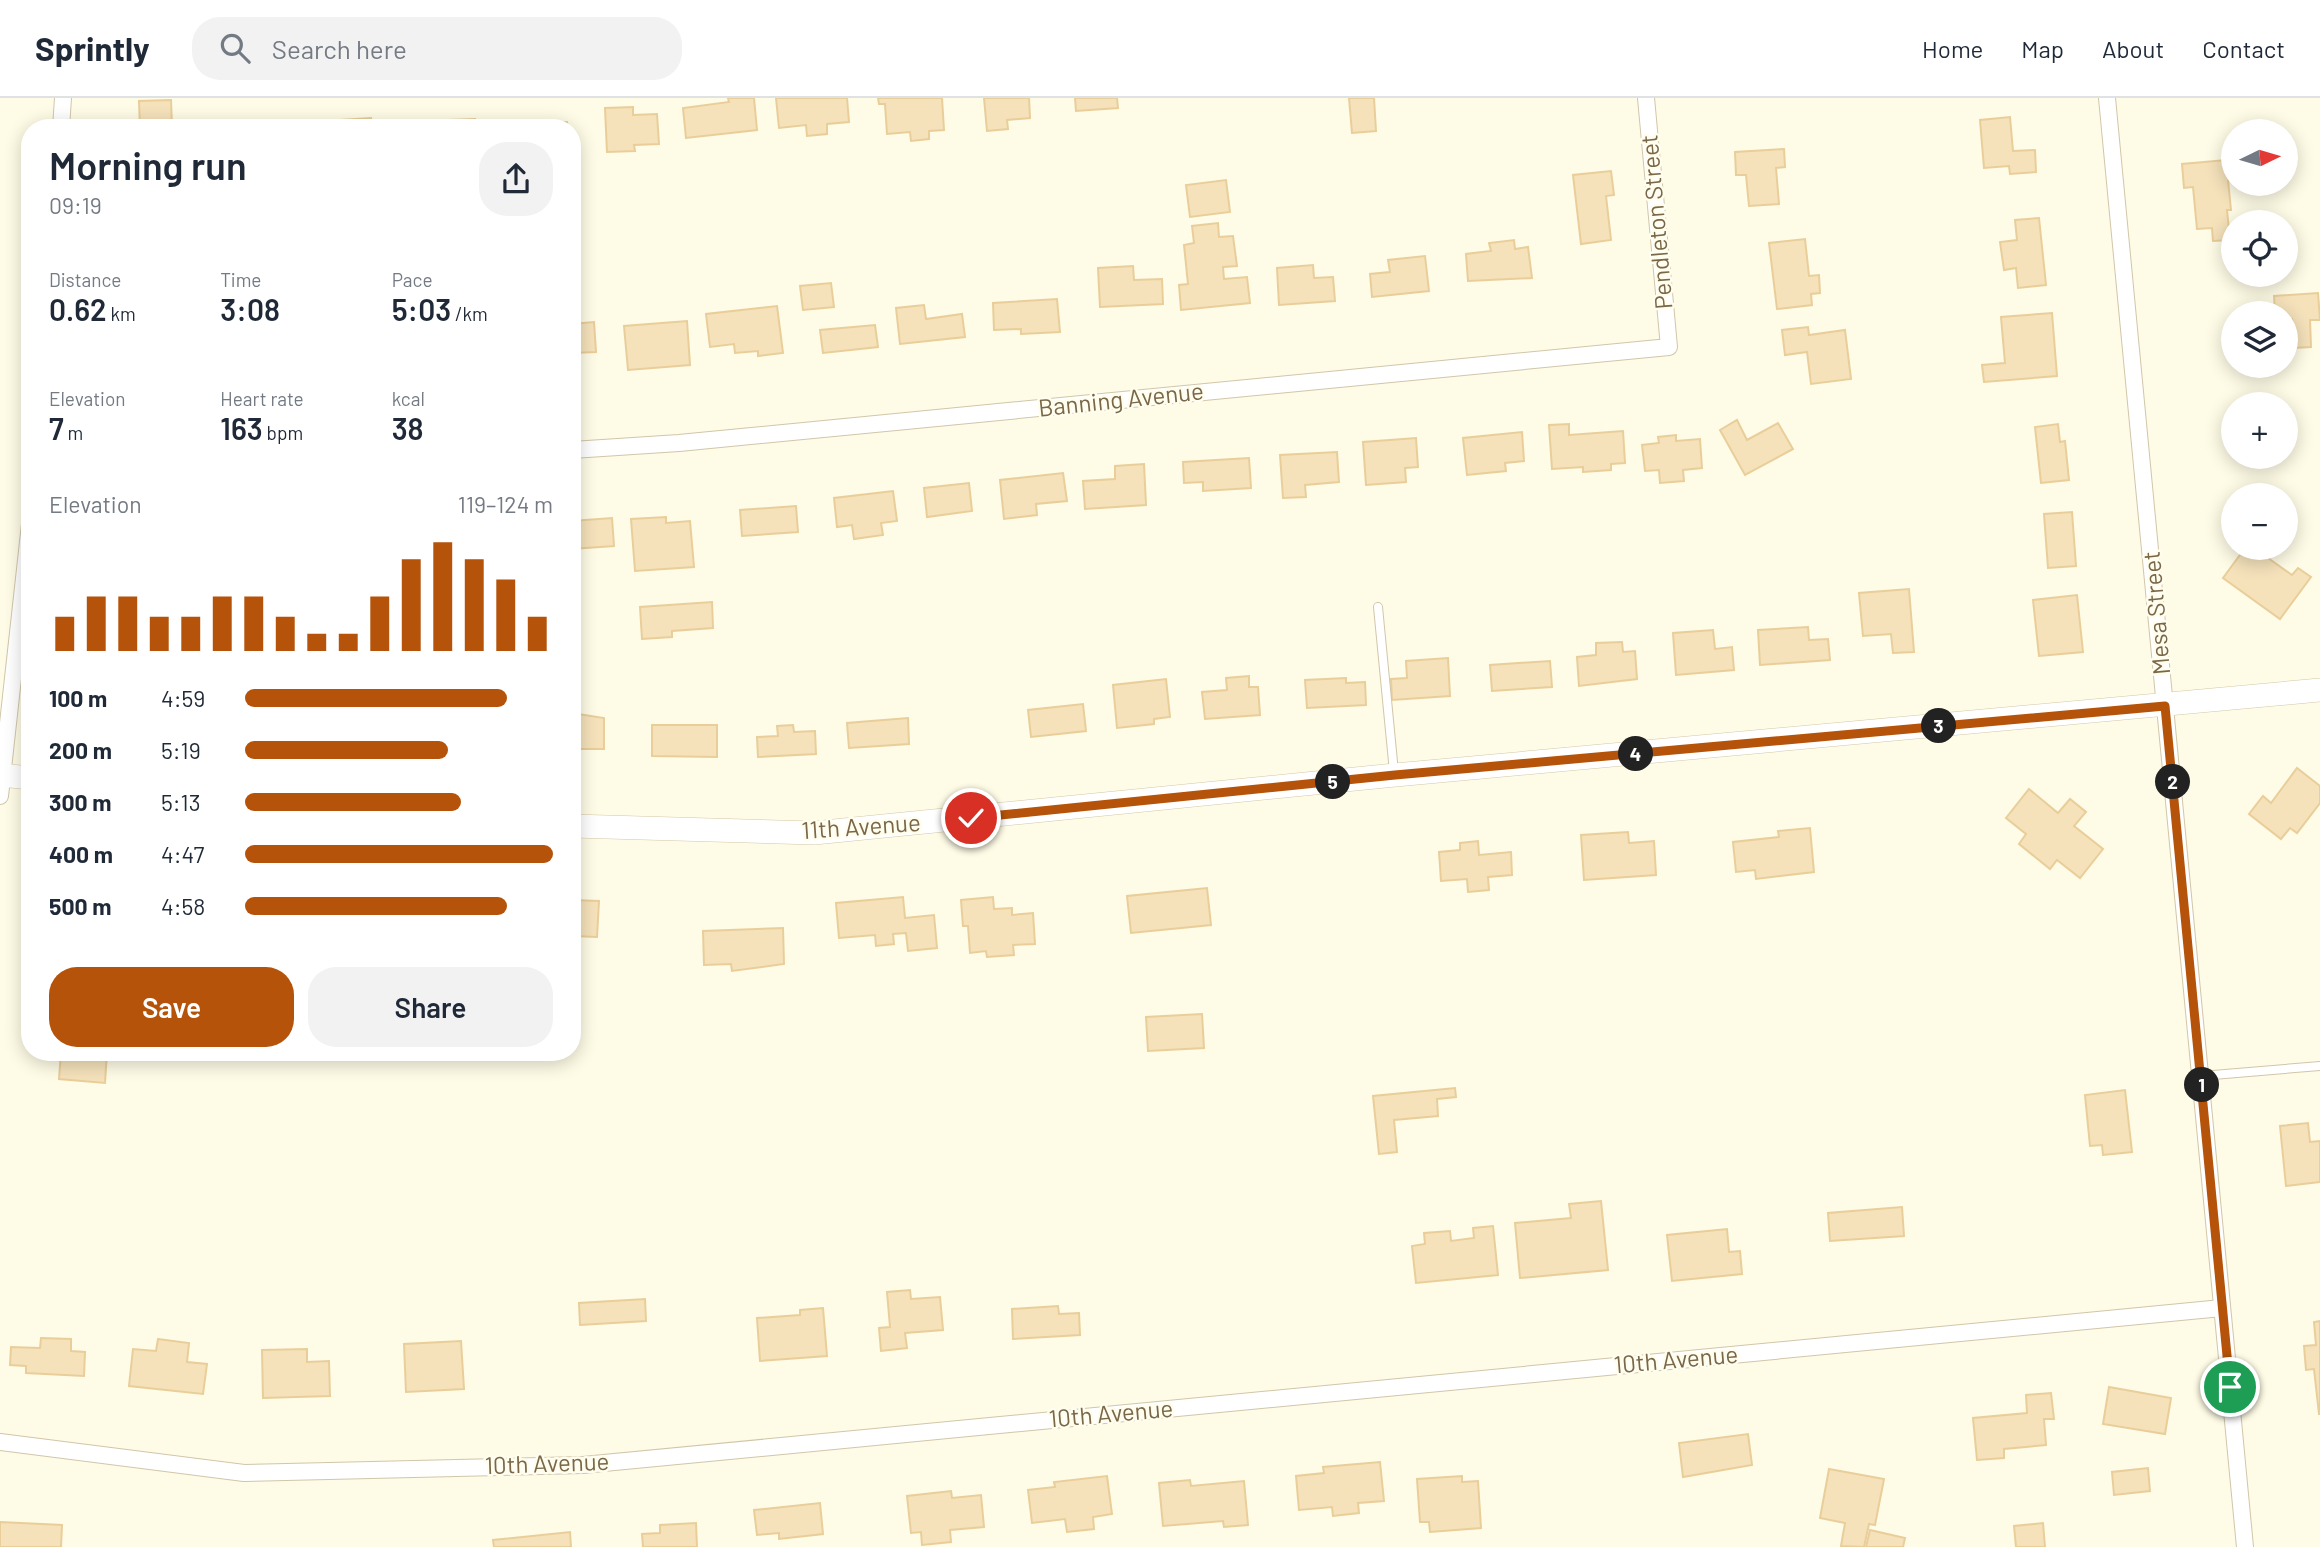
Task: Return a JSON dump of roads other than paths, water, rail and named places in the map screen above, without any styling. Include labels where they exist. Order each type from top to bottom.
[{"type":"main road","name":"11th Avenue","points":[[581,825],[814,833],[1395,775],[2320,690]]},
{"type":"main road","points":[[1,782],[21,779]]},
{"type":"street","points":[[62,119],[63,98]]},
{"type":"street","name":"Pendleton Street","points":[[1646,98],[1669,346]]},
{"type":"street","name":"Mesa Street","points":[[2107,98],[2245,1547]]},
{"type":"street","name":"Banning Avenue","points":[[581,449],[679,443],[1669,346]]},
{"type":"street","points":[[1,782],[21,604]]},
{"type":"street","name":"10th Avenue","points":[[0,1442],[244,1473],[583,1465],[2222,1308]]},
{"type":"lane","points":[[1378,607],[1395,775]]},
{"type":"lane","points":[[2202,1076],[2320,1066]]}]
